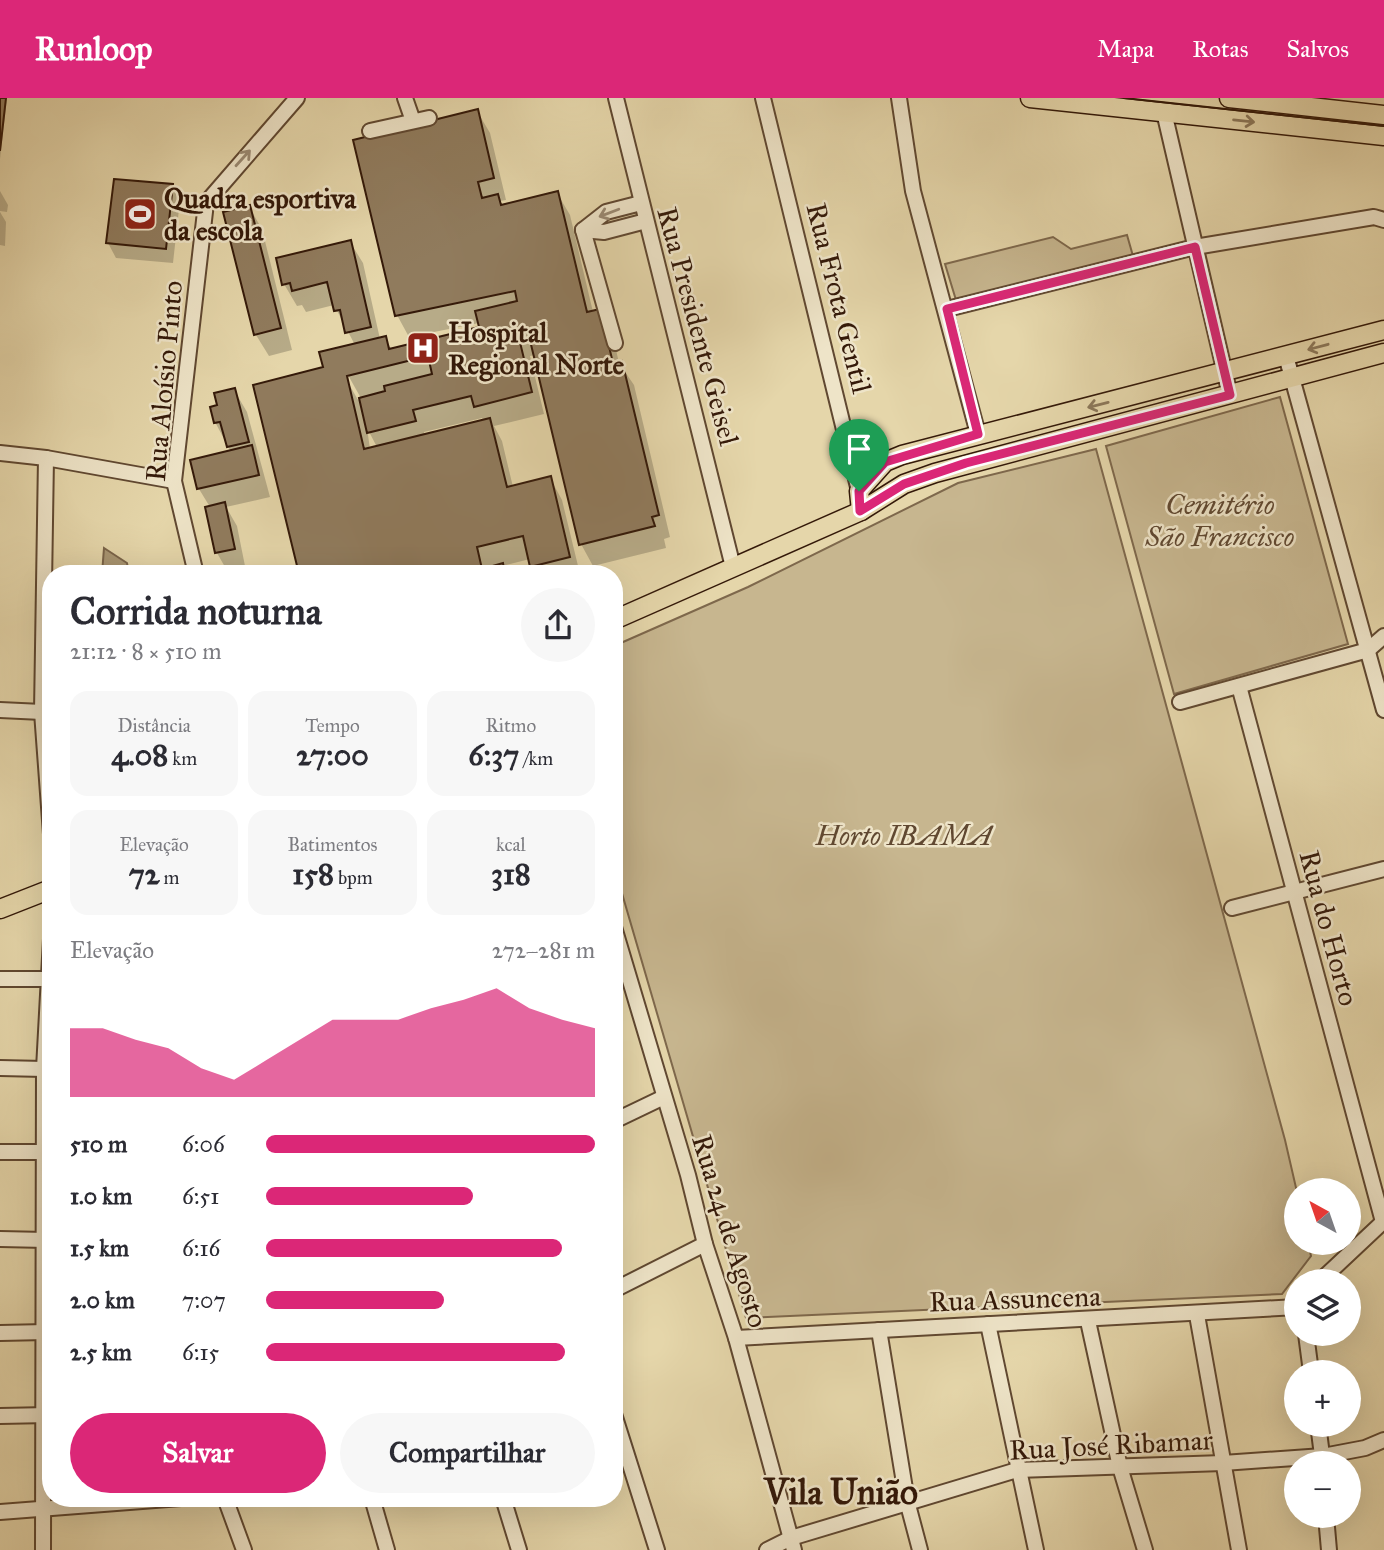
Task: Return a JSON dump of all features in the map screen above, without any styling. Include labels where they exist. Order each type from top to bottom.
[{"type":"main road","points":[[1030,98],[1384,136]]},
{"type":"main road","points":[[1229,98],[1345,104],[1384,115]]},
{"type":"main road","points":[[859,491],[885,462],[978,434],[1226,373],[1384,330]]},
{"type":"main road","points":[[623,616],[860,511],[904,484],[966,463],[1384,353]]},
{"type":"main road","name":"Rua Frota Gentil","points":[[859,491],[860,511]]},
{"type":"main road","points":[[0,909],[42,893]]},
{"type":"street","name":"Rua Aloísio Pinto","points":[[194,565],[174,481],[206,203],[297,98]]},
{"type":"street","points":[[405,98],[413,121]]},
{"type":"street","name":"Rua Presidente Geisel","points":[[617,98],[733,567]]},
{"type":"street","name":"Rua Frota Gentil","points":[[763,98],[859,491]]},
{"type":"street","points":[[899,98],[913,191],[947,309],[978,434]]},
{"type":"street","points":[[1164,112],[1230,395]]},
{"type":"street","points":[[370,131],[429,118]]},
{"type":"street","points":[[615,343],[582,238],[583,230],[606,212],[641,203]]},
{"type":"street","points":[[947,309],[1195,247],[1374,217],[1384,220]]},
{"type":"street","points":[[583,230],[604,232],[646,221]]},
{"type":"street","points":[[1286,356],[1384,710]]},
{"type":"street","points":[[0,453],[46,457],[174,481]]},
{"type":"street","points":[[44,565],[46,457]]},
{"type":"street","points":[[1180,702],[1368,650],[1384,636]]},
{"type":"street","name":"Rua do Horto","points":[[1239,686],[1384,1222]]},
{"type":"street","points":[[0,710],[42,712]]},
{"type":"street","points":[[1232,908],[1384,869]]},
{"type":"street","name":"Rua 24 de Agosto","points":[[623,970],[736,1338],[792,1544]]},
{"type":"street","points":[[0,979],[42,979]]},
{"type":"street","points":[[0,1068],[42,1069]]},
{"type":"street","points":[[623,1117],[664,1097]]},
{"type":"street","points":[[0,1152],[42,1152]]},
{"type":"street","points":[[1333,1269],[1384,1222]]},
{"type":"street","points":[[0,1239],[42,1240]]},
{"type":"street","points":[[623,1285],[705,1244]]},
{"type":"street","name":"Rua Assuncena","points":[[736,1338],[1088,1321],[1284,1308]]},
{"type":"street","points":[[1196,1315],[1239,1550]]},
{"type":"street","points":[[1088,1321],[1120,1467],[1145,1550]]},
{"type":"street","points":[[988,1324],[1036,1550]]},
{"type":"street","points":[[879,1329],[907,1501],[920,1550]]},
{"type":"street","points":[[0,1333],[42,1332]]},
{"type":"street","points":[[0,1416],[42,1415]]},
{"type":"street","name":"Rua José Ribamar","points":[[1354,1451],[1384,1440]]},
{"type":"street","points":[[623,1442],[657,1550]]},
{"type":"street","name":"Rua José Ribamar","points":[[767,1550],[792,1544],[907,1501],[1017,1470],[1284,1461]]},
{"type":"street","points":[[0,1512],[69,1507]]},
{"type":"street","points":[[228,1507],[244,1550]]},
{"type":"street","points":[[374,1507],[383,1549]]},
{"type":"street","points":[[506,1507],[519,1550]]},
{"type":"street","points":[[43,1550],[44,1509]]},
{"type":"street","points":[[1327,1528],[1329,1550]]},
{"type":"green space","points":[[1127,235],[1133,256],[956,300],[945,264],[1053,237],[1071,249]]},
{"type":"green space","name":"Cemitério São Francisco","points":[[1280,397],[1348,644],[1174,694],[1106,446]]},
{"type":"green space","name":"Horto IBAMA","points":[[1096,449],[1285,1140],[1294,1178],[1284,1178],[1284,1255],[1311,1256],[1301,1269],[1284,1269],[1282,1294],[746,1318],[623,897],[623,642],[748,587],[958,483]]},
{"type":"shaded area","points":[[104,548],[127,565],[103,565]]},
{"type":"building","points":[[0,98],[6,98],[0,151]]},
{"type":"building","points":[[478,109],[494,178],[478,182],[482,198],[498,194],[501,205],[558,191],[587,312],[600,309],[613,363],[622,361],[659,515],[652,517],[655,526],[579,545],[528,332],[518,334],[532,392],[474,407],[471,396],[413,410],[416,421],[367,433],[359,398],[385,391],[384,386],[432,374],[428,356],[347,376],[364,449],[490,418],[507,487],[551,476],[570,557],[530,565],[523,536],[477,547],[481,565],[297,565],[253,385],[323,367],[319,352],[386,336],[389,349],[479,327],[475,311],[517,301],[515,291],[395,316],[353,140]]},
{"type":"building","name":"Quadra esportiva da escola","points":[[114,179],[173,184],[166,249],[106,243]]},
{"type":"building","points":[[250,205],[281,328],[254,335],[223,212]]},
{"type":"building","points":[[351,240],[371,327],[345,333],[340,310],[334,311],[327,282],[292,291],[290,283],[282,285],[276,258]]},
{"type":"building","points":[[235,388],[249,442],[227,447],[220,422],[214,423],[210,407],[217,405],[214,393]]},
{"type":"building","points":[[252,445],[259,475],[197,489],[190,460]]},
{"type":"building","points":[[225,502],[235,549],[215,553],[205,507]]},
{"type":"tram line","points":[[1124,98],[1384,126]]},
{"type":"place","name":"Quadra esportiva da escola","points":[[140,214]]},
{"type":"place","name":"Hospital Regional Norte","points":[[423,348]]},
{"type":"district","name":"Vila União","points":[[841,1492]]},
{"type":"route","points":[[1195,247],[1230,395],[966,463],[904,484],[860,511],[859,491],[885,462],[978,434],[947,309],[1195,247]]}]
